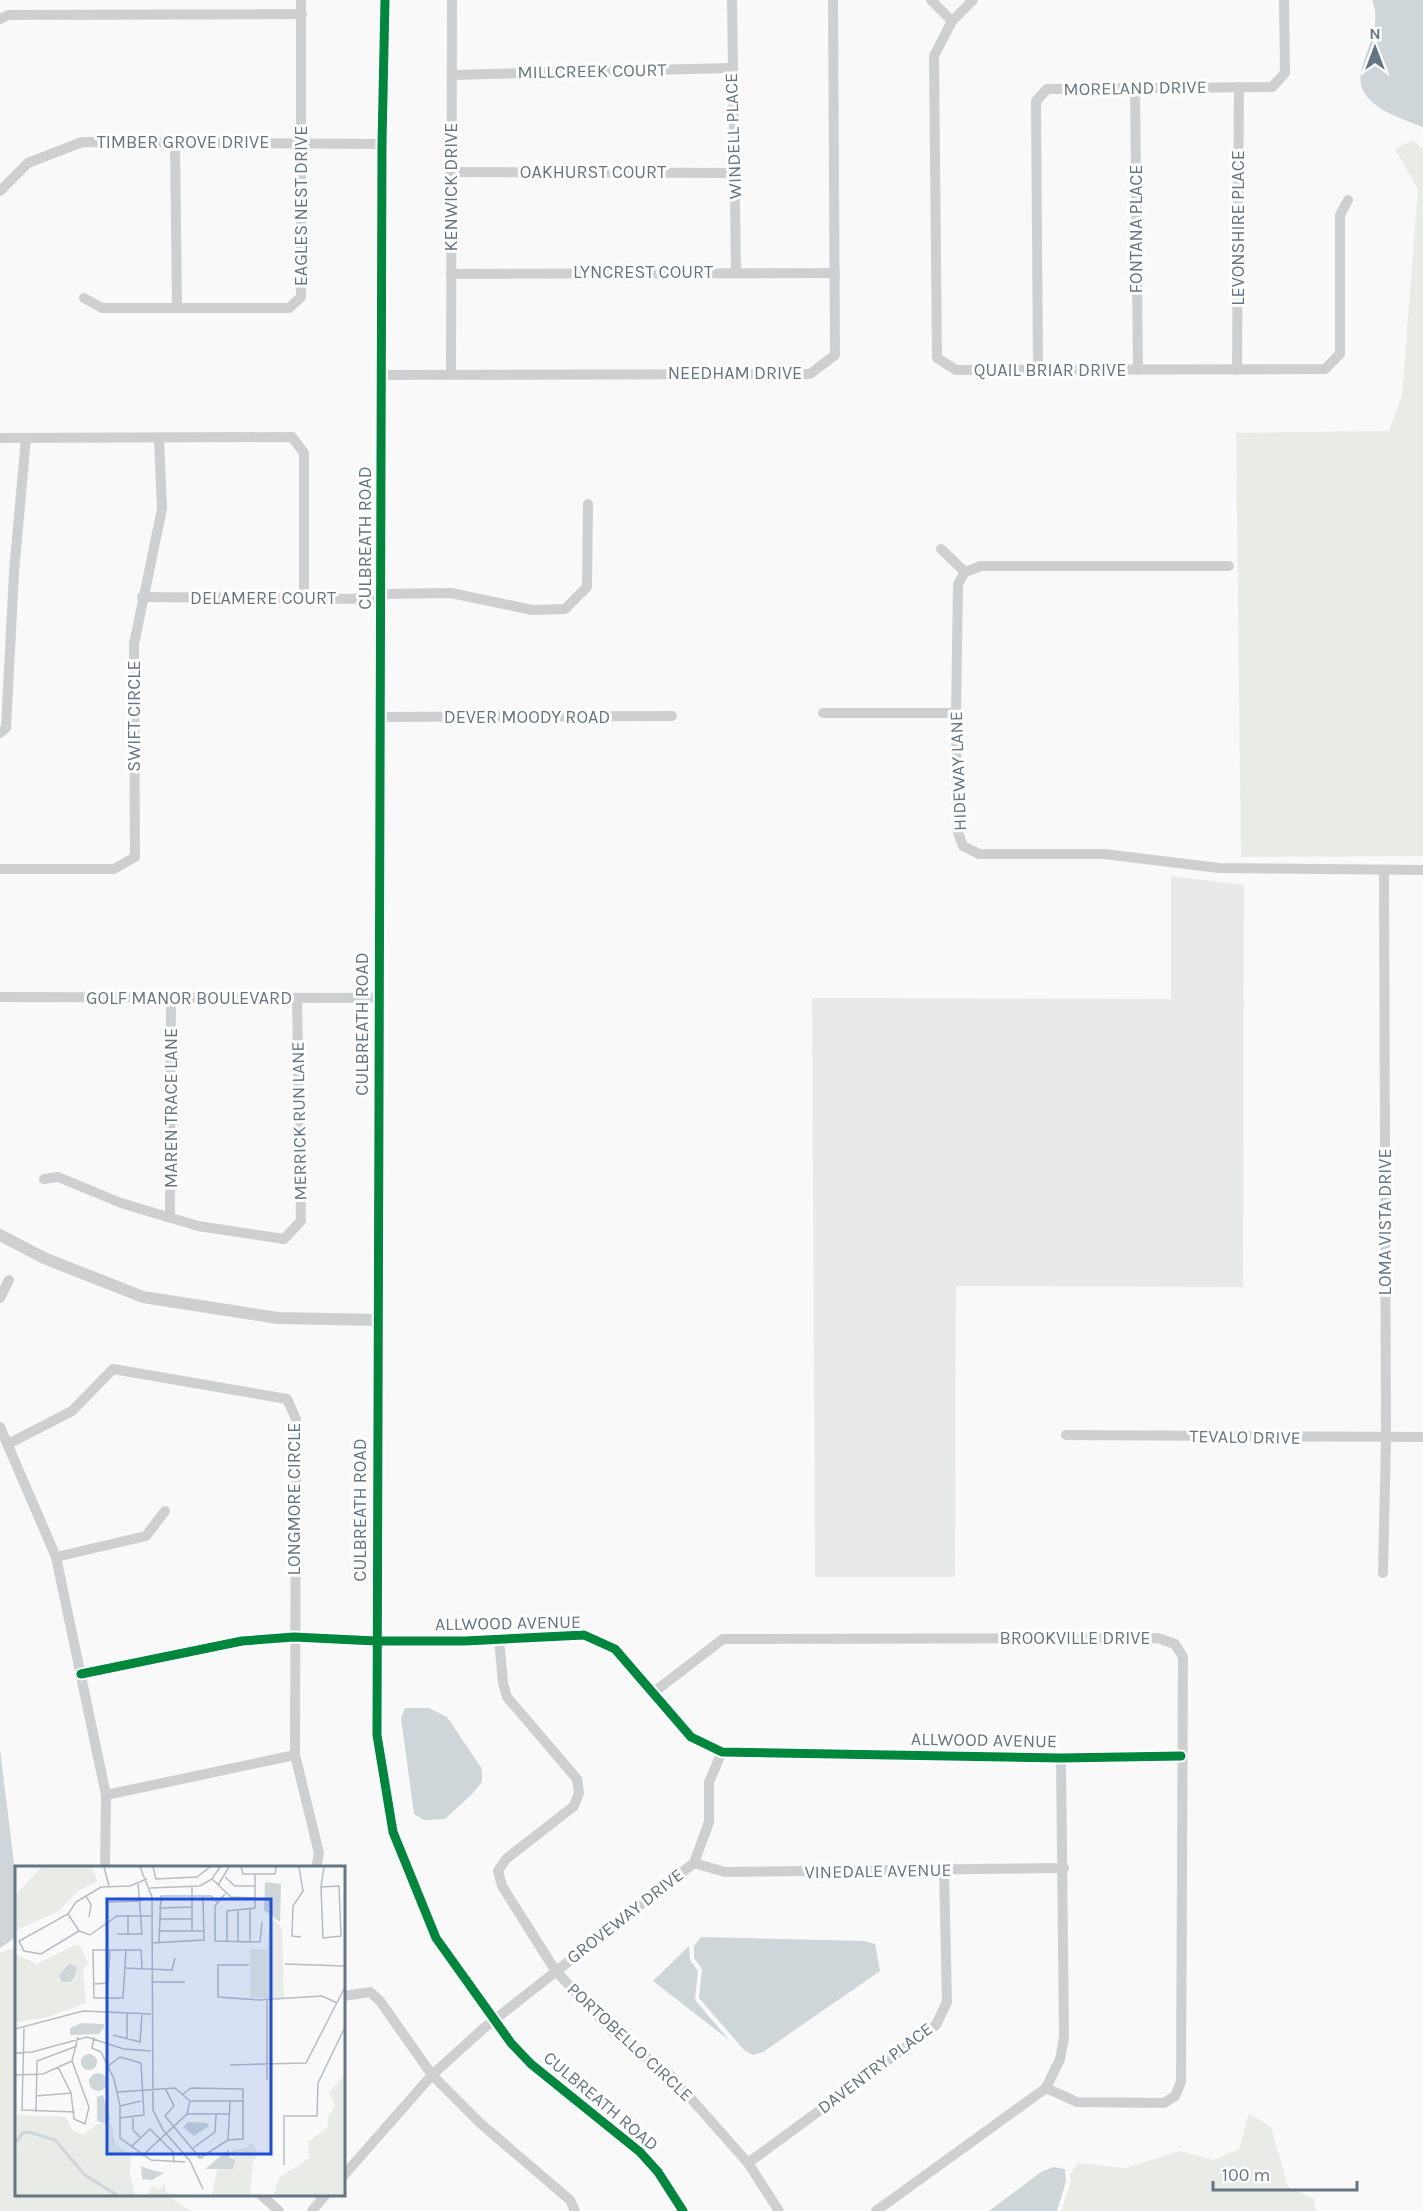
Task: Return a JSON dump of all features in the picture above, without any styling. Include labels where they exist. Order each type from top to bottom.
[{"type":"street","name":"EAGLES NEST DRIVE","points":[[84,298],[102,308],[289,308],[301,297],[301,0]]},
{"type":"street","name":"CULBREATH ROAD","points":[[385,0],[381,144],[383,375],[377,1735],[393,1832],[436,1938],[511,2043],[640,2152],[658,2172],[683,2211]]},
{"type":"street","name":"KENWICK DRIVE","points":[[451,373],[452,0]]},
{"type":"street","name":"WINDELL PLACE","points":[[732,0],[731,68],[736,272]]},
{"type":"street","name":"NEEDHAM DRIVE","points":[[383,375],[451,373],[810,374],[835,355],[833,0]]},
{"type":"street","points":[[931,0],[952,21]]},
{"type":"street","name":"QUAIL BRIAR DRIVE","points":[[973,0],[952,21],[934,56],[937,358],[956,370],[1325,369],[1340,354],[1340,215],[1348,200]]},
{"type":"street","name":"MORELAND DRIVE","points":[[1038,370],[1036,101],[1047,89],[1272,87],[1285,73],[1284,0]]},
{"type":"street","points":[[0,19],[8,15],[302,14]]},
{"type":"street","name":"MILLCREEK COURT","points":[[452,75],[731,68]]},
{"type":"street","name":"LEVONSHIRE PLACE","points":[[1237,370],[1239,87]]},
{"type":"street","name":"FONTANA PLACE","points":[[1135,89],[1138,370]]},
{"type":"street","name":"TIMBER GROVE DRIVE","points":[[0,191],[28,163],[82,142],[381,144]]},
{"type":"street","points":[[175,144],[177,308]]},
{"type":"street","name":"OAKHURST COURT","points":[[450,172],[735,173]]},
{"type":"street","name":"LYNCREST COURT","points":[[451,274],[835,273]]},
{"type":"street","points":[[0,438],[291,438],[304,453],[304,598]]},
{"type":"street","points":[[0,733],[6,728],[14,572],[26,438]]},
{"type":"street","name":"SWIFT CIRCLE","points":[[0,869],[114,869],[135,857],[134,644],[162,509],[159,439]]},
{"type":"street","name":"DELAMERE COURT","points":[[142,597],[370,599],[381,594],[451,593],[532,610],[565,609],[587,587],[588,504]]},
{"type":"street","points":[[941,549],[965,572],[981,566],[1229,566]]},
{"type":"street","name":"HIDEWAY LANE","points":[[965,572],[958,584],[956,713],[957,830],[963,846],[980,854],[1104,854],[1220,868],[1423,870]]},
{"type":"street","points":[[823,713],[956,713]]},
{"type":"street","name":"DEVER MOODY ROAD","points":[[381,717],[672,716]]},
{"type":"street","name":"LOMA VISTA DRIVE","points":[[1383,1573],[1386,1438],[1384,870]]},
{"type":"street","name":"GOLF MANOR BOULEVARD","points":[[0,997],[379,998]]},
{"type":"street","name":"MAREN TRACE LANE","points":[[170,1216],[171,999]]},
{"type":"street","name":"MERRICK RUN LANE","points":[[44,1179],[58,1177],[121,1203],[198,1226],[284,1239],[301,1221],[297,999]]},
{"type":"street","points":[[0,1236],[44,1258],[143,1297],[278,1318],[378,1320]]},
{"type":"street","points":[[0,1298],[9,1280]]},
{"type":"street","name":"LONGMORE CIRCLE","points":[[8,1444],[72,1411],[113,1369],[287,1399],[296,1419],[295,1755],[319,1853],[316,1866]]},
{"type":"street","points":[[0,1427],[56,1557],[106,1795],[105,1866]]},
{"type":"street","name":"TEVALO DRIVE","points":[[1066,1435],[1423,1437]]},
{"type":"street","points":[[56,1557],[146,1536],[165,1511]]},
{"type":"street","name":"ALLWOOD AVENUE","points":[[81,1674],[242,1641],[294,1637],[376,1641],[584,1635],[615,1649],[691,1737],[722,1752],[1061,1758],[1182,1756]]},
{"type":"street","name":"BROOKVILLE DRIVE","points":[[654,1692],[723,1638],[1158,1638],[1175,1644],[1184,1657],[1180,2082],[1175,2096],[1164,2103],[1077,2102],[1060,2097],[1046,2088]]},
{"type":"street","name":"PORTOBELLO CIRCLE","points":[[499,1639],[503,1683],[507,1697],[577,1779],[579,1793],[574,1806],[506,1858],[498,1871],[502,1886],[555,1970],[612,2031],[670,2076],[748,2163],[778,2211]]},
{"type":"street","name":"GROVEWAY DRIVE","points":[[345,2174],[432,2074],[555,1970],[694,1863],[709,1822],[709,1782],[722,1752]]},
{"type":"street","points":[[106,1795],[295,1755]]},
{"type":"street","points":[[876,2211],[1046,2088],[1060,2060],[1064,2037],[1064,1868],[1061,1758]]},
{"type":"street","name":"VINEDALE AVENUE","points":[[694,1863],[725,1872],[1064,1868]]},
{"type":"street","name":"DAVENTRY PLACE","points":[[748,2163],[936,2025],[946,2002],[944,1870]]},
{"type":"street","points":[[345,1996],[370,1992],[375,1996],[432,2074],[480,2123],[570,2199],[575,2211]]},
{"type":"street","points":[[262,2196],[279,2211]]},
{"type":"street","points":[[312,2211],[324,2196]]},
{"type":"shaded area","points":[[1372,0],[1423,0],[1423,127],[1381,109],[1365,94],[1361,84],[1361,73],[1375,26],[1375,10]]},
{"type":"shaded area","points":[[1413,140],[1423,149],[1423,856],[1241,857],[1236,433],[1389,431],[1402,395],[1418,189],[1395,149]]},
{"type":"shaded area","points":[[1171,876],[1244,885],[1243,1287],[956,1286],[955,1577],[815,1577],[812,998],[1171,999]]},
{"type":"shaded area","points":[[405,1708],[429,1708],[447,1717],[482,1769],[482,1782],[445,1819],[424,1820],[414,1814],[401,1718]]},
{"type":"shaded area","points":[[0,1749],[15,1872],[15,1938],[0,1948]]},
{"type":"shaded area","points":[[701,1937],[864,1941],[875,1944],[880,1971],[763,2052],[753,2055],[745,2051],[699,1998],[702,1969],[694,1958],[694,1946]]},
{"type":"shaded area","points":[[15,1945],[15,2196],[168,2196],[191,2211],[0,2211],[0,1953],[13,1948]]},
{"type":"shaded area","points":[[689,1946],[690,1960],[698,1971],[695,2000],[729,2040],[653,1981]]},
{"type":"shaded area","points":[[1249,2113],[1271,2127],[1288,2187],[1314,2199],[1316,2211],[1061,2211],[1071,2182],[1070,2174],[1078,2163],[1125,2168],[1180,2151],[1214,2160],[1239,2149]]},
{"type":"shaded area","points":[[1053,2167],[1065,2169],[1066,2181],[1057,2211],[989,2211],[1041,2172]]},
{"type":"cycle path","points":[[385,0],[382,144],[377,1735],[393,1832],[436,1938],[511,2043],[531,2064],[640,2152],[658,2172],[683,2211]]},
{"type":"cycle path","points":[[81,1674],[242,1641],[294,1637],[376,1641],[465,1641],[584,1635],[615,1649],[691,1737],[722,1752],[1061,1758],[1181,1756]]}]
